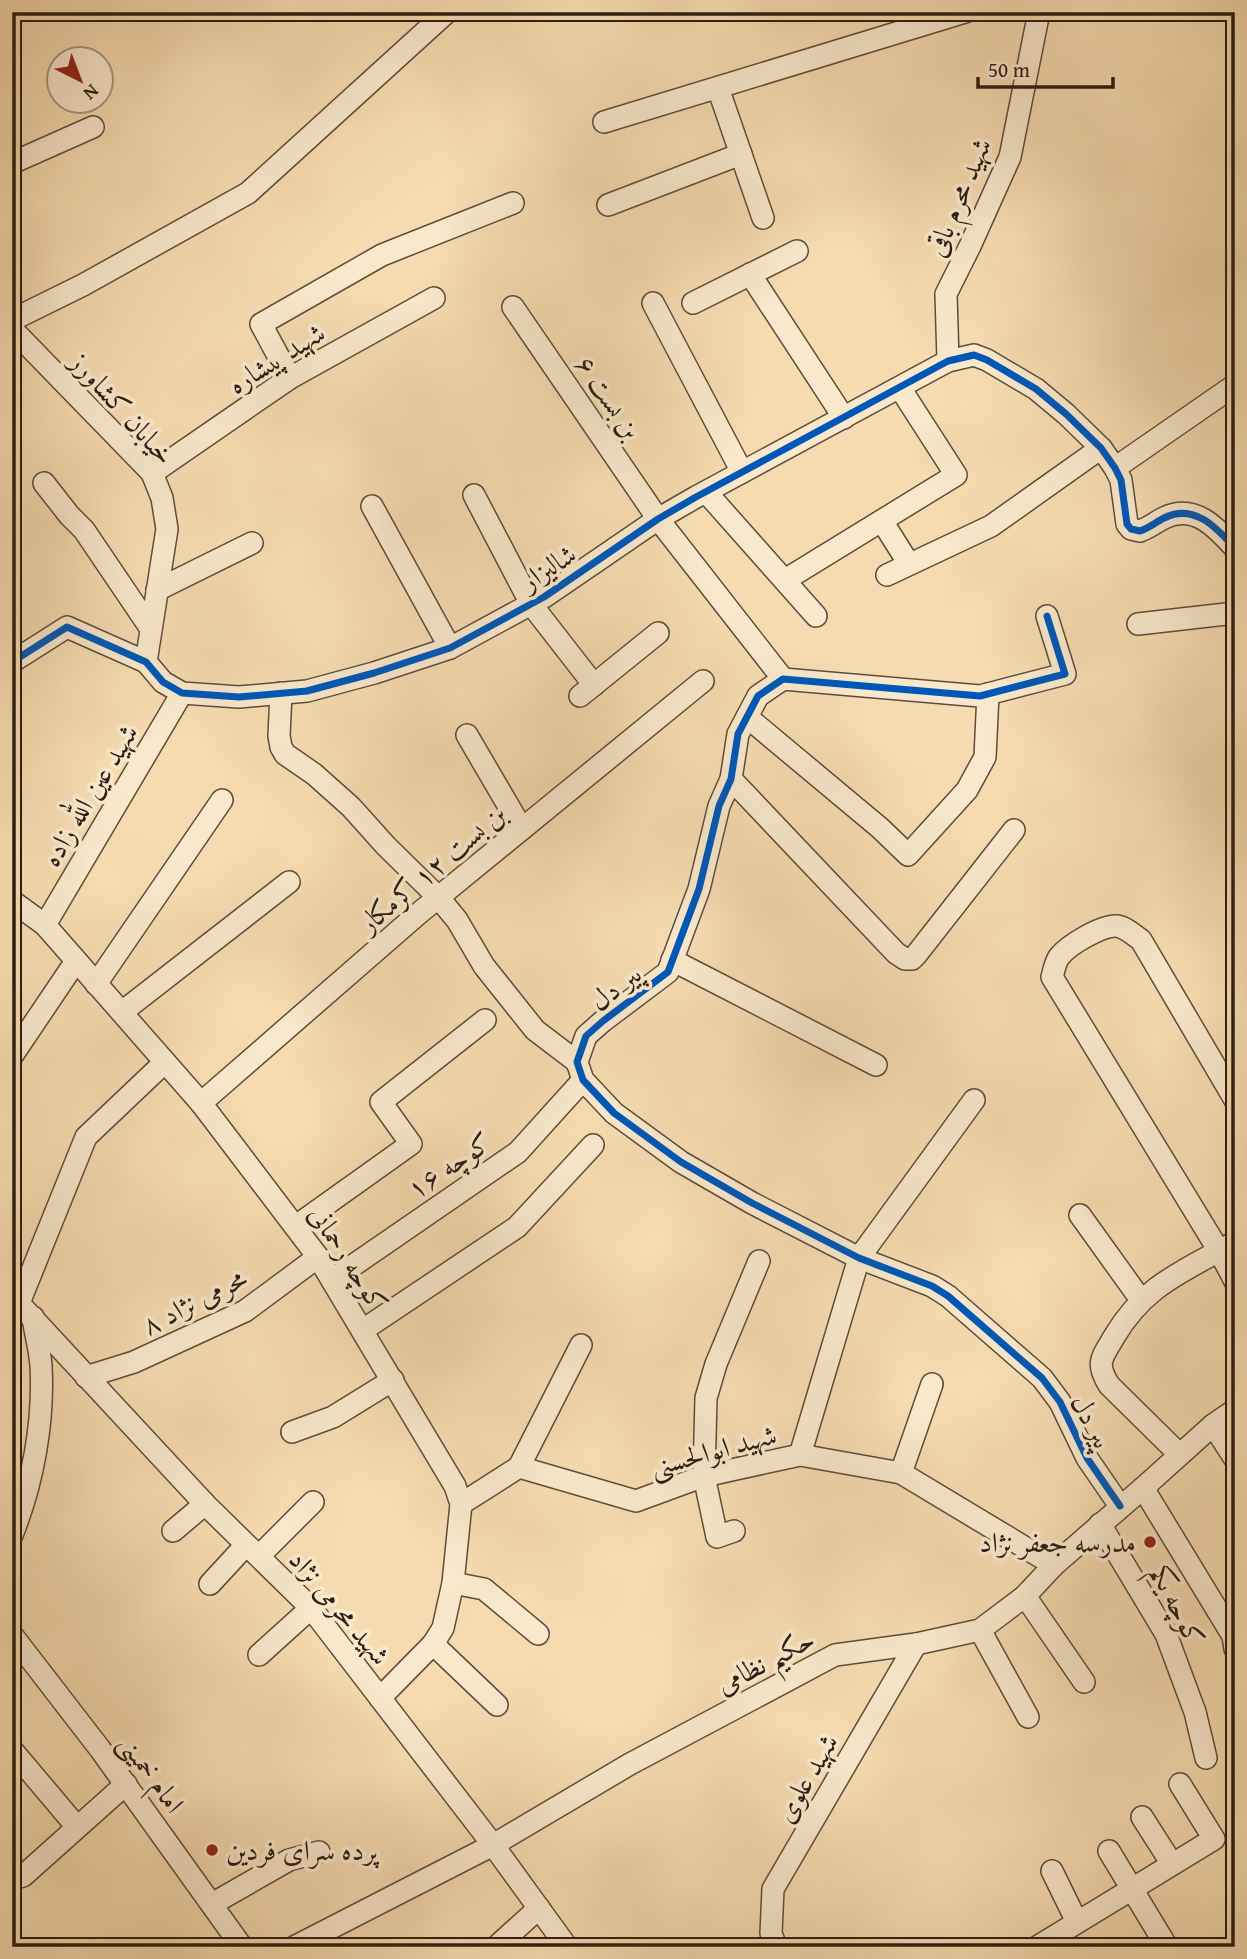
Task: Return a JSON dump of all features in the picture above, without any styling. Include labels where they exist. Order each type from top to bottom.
[{"type":"street","points":[[12,320],[83,285],[248,193],[447,12]]},
{"type":"street","points":[[604,122],[965,12]]},
{"type":"street","name":"شهید محرم باقی","points":[[948,361],[946,294],[1010,157],[1039,12]]},
{"type":"street","points":[[718,88],[763,218]]},
{"type":"street","points":[[12,163],[93,127]]},
{"type":"street","points":[[608,205],[741,154]]},
{"type":"street","points":[[290,378],[261,324],[383,255],[513,203]]},
{"type":"street","points":[[692,303],[797,251]]},
{"type":"street","points":[[750,275],[844,418]]},
{"type":"street","name":"شهید پیشاره","points":[[152,473],[290,378],[434,299]]},
{"type":"street","points":[[653,303],[742,472]]},
{"type":"street","name":"بن بست ۶","points":[[513,307],[659,519],[783,679]]},
{"type":"street","name":"خیابان کشاورز","points":[[12,329],[152,473],[162,498],[167,529],[146,662]]},
{"type":"street","points":[[948,361],[974,355],[987,360],[1036,389],[1066,414],[1101,448],[1115,468],[1121,480],[1127,524],[1131,529],[1140,531],[1173,514],[1196,514],[1208,521],[1235,548]]},
{"type":"street","name":"شالیزار","points":[[182,693],[239,697],[307,691],[450,648],[531,604],[659,519],[948,361]]},
{"type":"street","points":[[1115,468],[1235,385]]},
{"type":"street","points":[[785,580],[956,475],[900,388]]},
{"type":"street","points":[[887,575],[991,526],[1101,448]]},
{"type":"street","points":[[44,483],[84,530],[151,629]]},
{"type":"street","points":[[706,492],[816,616]]},
{"type":"street","points":[[474,495],[531,604],[587,691],[658,633]]},
{"type":"street","points":[[372,506],[450,648]]},
{"type":"street","points":[[882,521],[909,564]]},
{"type":"street","points":[[157,590],[252,543]]},
{"type":"street","points":[[1138,624],[1235,613]]},
{"type":"street","points":[[783,679],[980,696],[1065,674],[1047,616]]},
{"type":"street","points":[[12,662],[66,627],[146,662],[163,681],[182,693]]},
{"type":"street","name":"پیر دل","points":[[783,679],[758,696],[738,734],[731,779],[719,806],[699,889],[668,972],[586,1036],[580,1071],[614,1113],[681,1162],[752,1203],[859,1258],[932,1286],[948,1296],[1042,1378],[1060,1402],[1087,1458],[1121,1506]]},
{"type":"street","name":"بن بست ۱۲ کرمکار","points":[[201,1103],[438,897],[703,681]]},
{"type":"street","name":"شهید عین الله زاده","points":[[45,925],[182,693]]},
{"type":"street","points":[[281,693],[279,736],[285,754],[314,774],[351,807],[438,897],[457,920],[484,966],[535,1030],[580,1071]]},
{"type":"street","points":[[747,717],[880,828],[908,855],[967,790],[985,757],[988,694]]},
{"type":"street","points":[[467,735],[522,829]]},
{"type":"street","points":[[731,779],[896,953],[905,959],[916,956],[1014,830]]},
{"type":"street","points":[[96,984],[222,800]]},
{"type":"street","points":[[122,1012],[289,882]]},
{"type":"street","name":"کوچه رحمانی","points":[[12,901],[45,925],[122,1012],[201,1103],[296,1226],[318,1257],[455,1486],[461,1504],[453,1583],[443,1628],[433,1644],[380,1698]]},
{"type":"street","points":[[1235,1100],[1141,940],[1117,926],[1082,939],[1059,956],[1052,977],[1128,1104],[1227,1246],[1235,1281]]},
{"type":"street","points":[[672,960],[876,1065]]},
{"type":"street","points":[[12,1056],[76,961]]},
{"type":"street","points":[[296,1226],[411,1144],[380,1102],[485,1020]]},
{"type":"street","points":[[12,1535],[33,1472],[39,1421],[41,1365],[21,1305],[86,1137],[165,1062]]},
{"type":"street","name":"کوچه ۱۶","points":[[332,1280],[518,1152],[580,1071]]},
{"type":"street","points":[[800,1455],[859,1258],[974,1100]]},
{"type":"street","points":[[363,1331],[517,1227],[593,1146]]},
{"type":"street","points":[[1080,1215],[1141,1300]]},
{"type":"street","points":[[1179,1454],[1108,1385],[1102,1374],[1100,1360],[1141,1300],[1172,1276],[1227,1246]]},
{"type":"street","name":"محرمی نژاد ۸","points":[[86,1377],[134,1362],[245,1311],[318,1257]]},
{"type":"street","points":[[734,1531],[717,1537],[704,1476],[706,1398],[716,1364],[759,1261]]},
{"type":"street","name":"شهید محرمی نژاد","points":[[21,1305],[205,1504],[312,1608],[493,1844],[567,1947]]},
{"type":"street","points":[[461,1504],[519,1467],[581,1345]]},
{"type":"street","points":[[292,1432],[333,1417],[393,1380]]},
{"type":"street","points":[[901,1473],[932,1384]]},
{"type":"street","name":"حکیم نظامی","points":[[294,1947],[493,1844],[630,1764],[835,1655],[916,1644],[980,1630],[1026,1595],[1054,1565],[1213,1424],[1235,1410]]},
{"type":"street","points":[[1213,1424],[1235,1459]]},
{"type":"street","name":"شهید ابوالحسنی","points":[[519,1467],[636,1501],[704,1476],[800,1455],[901,1473],[1054,1565]]},
{"type":"street","points":[[1143,1488],[1233,1636],[1235,1649]]},
{"type":"street","points":[[210,1584],[313,1502]]},
{"type":"street","points":[[173,1531],[205,1504]]},
{"type":"street","name":"کوچه یکم","points":[[1100,1524],[1166,1634],[1195,1712],[1206,1758]]},
{"type":"street","points":[[453,1583],[484,1589],[538,1634]]},
{"type":"street","points":[[1026,1595],[1084,1682]]},
{"type":"street","points":[[259,1655],[312,1608]]},
{"type":"street","points":[[980,1630],[1028,1717]]},
{"type":"street","name":"امام خمینی","points":[[12,1634],[126,1784],[243,1947]]},
{"type":"street","points":[[433,1644],[497,1705]]},
{"type":"street","name":"شهید علوی","points":[[776,1947],[771,1933],[773,1889],[916,1644]]},
{"type":"street","points":[[12,1750],[77,1828]]},
{"type":"street","points":[[12,1879],[23,1876],[126,1784]]},
{"type":"street","points":[[1037,1947],[1214,1839],[1180,1784]]},
{"type":"street","points":[[1142,1817],[1172,1864]]},
{"type":"street","points":[[1109,1851],[1167,1947]]},
{"type":"street","points":[[212,1904],[289,1860],[319,1852]]},
{"type":"street","points":[[1052,1871],[1077,1922]]},
{"type":"street","points":[[496,1947],[539,1908]]},
{"type":"cycle path","points":[[12,662],[67,627],[146,662],[163,682],[182,693],[239,697],[307,691],[374,673],[450,648],[544,597],[658,519],[696,497],[948,361],[974,355],[1036,389],[1101,448],[1121,480],[1127,524],[1131,529],[1140,531],[1164,518],[1185,513],[1195,515],[1212,525],[1235,548]]},
{"type":"cycle path","points":[[1047,616],[1065,674],[980,696],[783,679],[758,696],[738,734],[731,779],[719,806],[699,889],[668,972],[586,1036],[577,1062],[583,1080],[614,1113],[681,1162],[752,1203],[859,1258],[932,1286],[948,1296],[1042,1378],[1060,1402],[1087,1458],[1120,1506]]},
{"type":"place","name":"مدرسه جعفر نژاد","points":[[1150,1542]]},
{"type":"place","name":"پرده سرای فردین","points":[[212,1850]]}]
